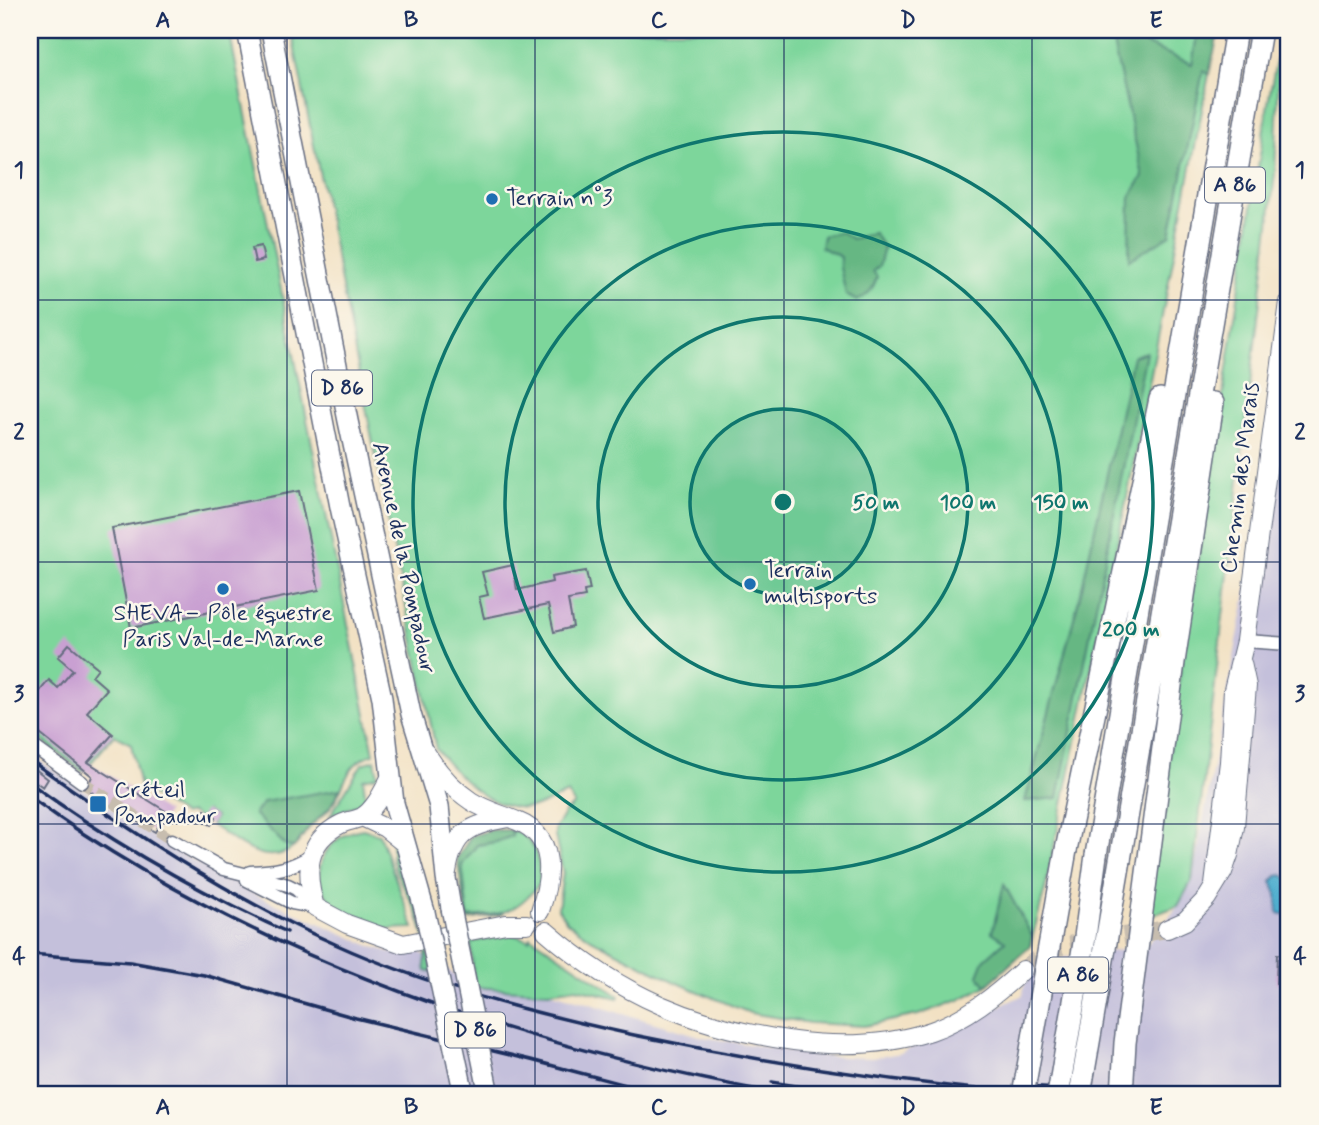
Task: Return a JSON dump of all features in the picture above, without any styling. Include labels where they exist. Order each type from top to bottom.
[{"type":"highway","name":"A 86","points":[[1058,1095],[1236,30]]},
{"type":"highway","name":"A 86","points":[[1080,1095],[1261,30]]},
{"type":"highway","points":[[1023,1095],[1066,850],[1167,362],[1183,336]]},
{"type":"highway","points":[[1122,1095],[1126,1030],[1174,662],[1216,378],[1209,339]]},
{"type":"main road","name":"D 86","points":[[247,30],[337,493],[382,698],[394,803],[425,912],[464,1095]]},
{"type":"main road","name":"Avenue de la Pompadour","points":[[271,30],[348,421],[411,714],[439,806],[451,908],[489,1095]]},
{"type":"street","name":"Chemin des Marais","points":[[1167,929],[1185,921],[1196,911],[1214,885],[1229,762],[1233,690],[1245,641],[1289,302]]},
{"type":"street","points":[[1245,641],[1289,644]]},
{"type":"street","points":[[30,744],[82,782]]},
{"type":"street","points":[[421,744],[435,768],[447,781],[470,800],[531,829],[543,845],[549,879],[540,911]]},
{"type":"street","points":[[172,840],[224,869],[235,872],[278,871],[294,867],[310,856],[324,835],[340,824],[362,817],[378,801],[390,778]]},
{"type":"street","points":[[362,817],[385,828],[405,844]]},
{"type":"street","points":[[446,878],[450,854],[465,831],[483,823],[508,818]]},
{"type":"street","points":[[310,856],[309,880],[315,907]]},
{"type":"street","points":[[235,872],[257,886],[292,902],[315,907],[347,924],[402,944],[506,924],[527,924]]},
{"type":"street","points":[[540,911],[546,913],[550,925],[546,931],[536,933],[530,930],[527,924],[530,914],[540,911]]},
{"type":"street","points":[[546,931],[582,961],[618,985],[664,1007],[726,1029],[808,1042],[886,1042],[931,1031],[996,995],[1023,970]]},
{"type":"shaded area","points":[[1289,365],[1289,1095],[30,1095],[30,754],[167,846],[258,896],[373,947],[401,955],[420,952],[474,987],[549,992],[703,1037],[819,1056],[872,1058],[901,1053],[1023,995],[1027,962],[1145,947],[1178,906],[1192,880]]},
{"type":"green space","name":"SHEVA– Pôle équestre Paris Val-de-Marne","points":[[30,30],[229,30],[374,754],[365,757],[352,768],[331,807],[296,845],[283,853],[261,854],[240,845],[211,825],[216,817],[206,811],[200,819],[191,813],[183,815],[140,787],[131,744],[114,735],[83,772],[30,731]]},
{"type":"green space","name":"Terrain multisports","points":[[291,30],[1212,30],[1203,70],[1209,74],[1129,487],[1046,885],[1030,946],[986,986],[959,1000],[918,1015],[864,1026],[810,1023],[750,1013],[673,981],[591,939],[567,922],[558,909],[563,873],[555,828],[574,804],[568,793],[532,807],[503,804],[477,791],[436,749]]},
{"type":"green space","points":[[1110,30],[1122,30],[1121,34],[1192,64],[1198,30],[1219,30],[1209,74],[1203,71],[1170,235],[1129,260],[1130,197],[1143,176]]},
{"type":"green space","points":[[1282,30],[1289,30],[1288,40],[1280,40]]},
{"type":"green space","points":[[1280,41],[1275,173],[1192,880],[1178,906],[1147,917],[1177,693],[1268,103]]},
{"type":"green space","points":[[842,232],[852,239],[874,233],[884,248],[879,266],[873,271],[877,277],[874,285],[868,294],[857,301],[846,295],[840,267],[841,257],[821,247],[823,236]]},
{"type":"green space","points":[[1146,352],[1058,798],[1025,801],[1081,592],[1133,356]]},
{"type":"green space","points":[[375,760],[378,776],[363,779],[366,801],[330,816],[362,764]]},
{"type":"green space","points":[[340,789],[330,807],[294,847],[286,846],[254,814],[264,802]]},
{"type":"green space","points":[[363,829],[379,834],[414,928],[387,929],[375,926],[338,907],[325,893],[320,881],[323,858],[338,839]]},
{"type":"green space","points":[[492,830],[511,830],[512,836],[477,845],[462,865],[468,917],[504,914],[467,920],[457,858],[471,836]]},
{"type":"green space","points":[[512,830],[526,838],[535,851],[540,883],[524,901],[508,910],[468,917],[462,864],[477,845],[511,836]]},
{"type":"green space","points":[[393,841],[400,851],[412,883],[432,972],[426,971],[426,947],[417,912],[393,862]]},
{"type":"green space","points":[[1004,884],[1032,936],[1030,946],[986,986],[978,975],[984,960],[1005,941],[992,932]]},
{"type":"green space","points":[[513,935],[529,940],[531,937],[619,996],[618,998],[576,988],[549,992],[474,987],[471,942]]},
{"type":"water","points":[[1283,875],[1289,879],[1289,915],[1278,913],[1277,894],[1272,882],[1277,876]]},
{"type":"building","points":[[261,246],[264,260],[255,262],[252,248]]},
{"type":"building","points":[[299,491],[319,590],[131,628],[112,528]]},
{"type":"building","points":[[513,565],[517,590],[552,582],[551,577],[586,571],[590,590],[584,591],[585,597],[568,600],[573,627],[554,632],[548,605],[484,618],[479,597],[488,595],[482,572]]},
{"type":"building","points":[[69,644],[98,668],[92,676],[107,689],[87,712],[113,734],[88,762],[167,812],[155,832],[92,795],[87,789],[92,776],[30,726],[30,703],[49,680],[58,688],[73,670],[58,657]]},
{"type":"building","points":[[30,765],[48,779],[43,787],[30,778]]},
{"type":"building","points":[[205,810],[216,817],[211,825],[200,819]]},
{"type":"building","points":[[1277,954],[1289,955],[1289,985],[1276,984]]},
{"type":"tunnel","points":[[82,782],[172,840]]},
{"type":"tunnel","points":[[1023,970],[1047,952],[1062,946],[1167,929]]},
{"type":"railway","points":[[30,760],[178,860],[255,905],[335,944],[445,986],[558,1018],[734,1054],[884,1078],[1035,1095]]},
{"type":"railway","points":[[30,783],[154,864],[287,932]]},
{"type":"railway","points":[[30,797],[115,854],[204,904],[296,949],[391,988],[488,1022],[586,1051],[786,1095]]},
{"type":"railway","points":[[30,954],[130,962],[204,975],[356,1018],[664,1095]]},
{"type":"railway","points":[[772,1082],[851,1095]]},
{"type":"railway","points":[[1023,1086],[1198,1095]]},
{"type":"place","name":"Terrain n°3","points":[[492,199]]},
{"type":"place","name":"Terrain multisports","points":[[750,584]]},
{"type":"place","name":"SHEVA– Pôle équestre Paris Val-de-Marne","points":[[223,589]]},
{"type":"place","name":"Créteil Pompadour","points":[[98,804]]}]
